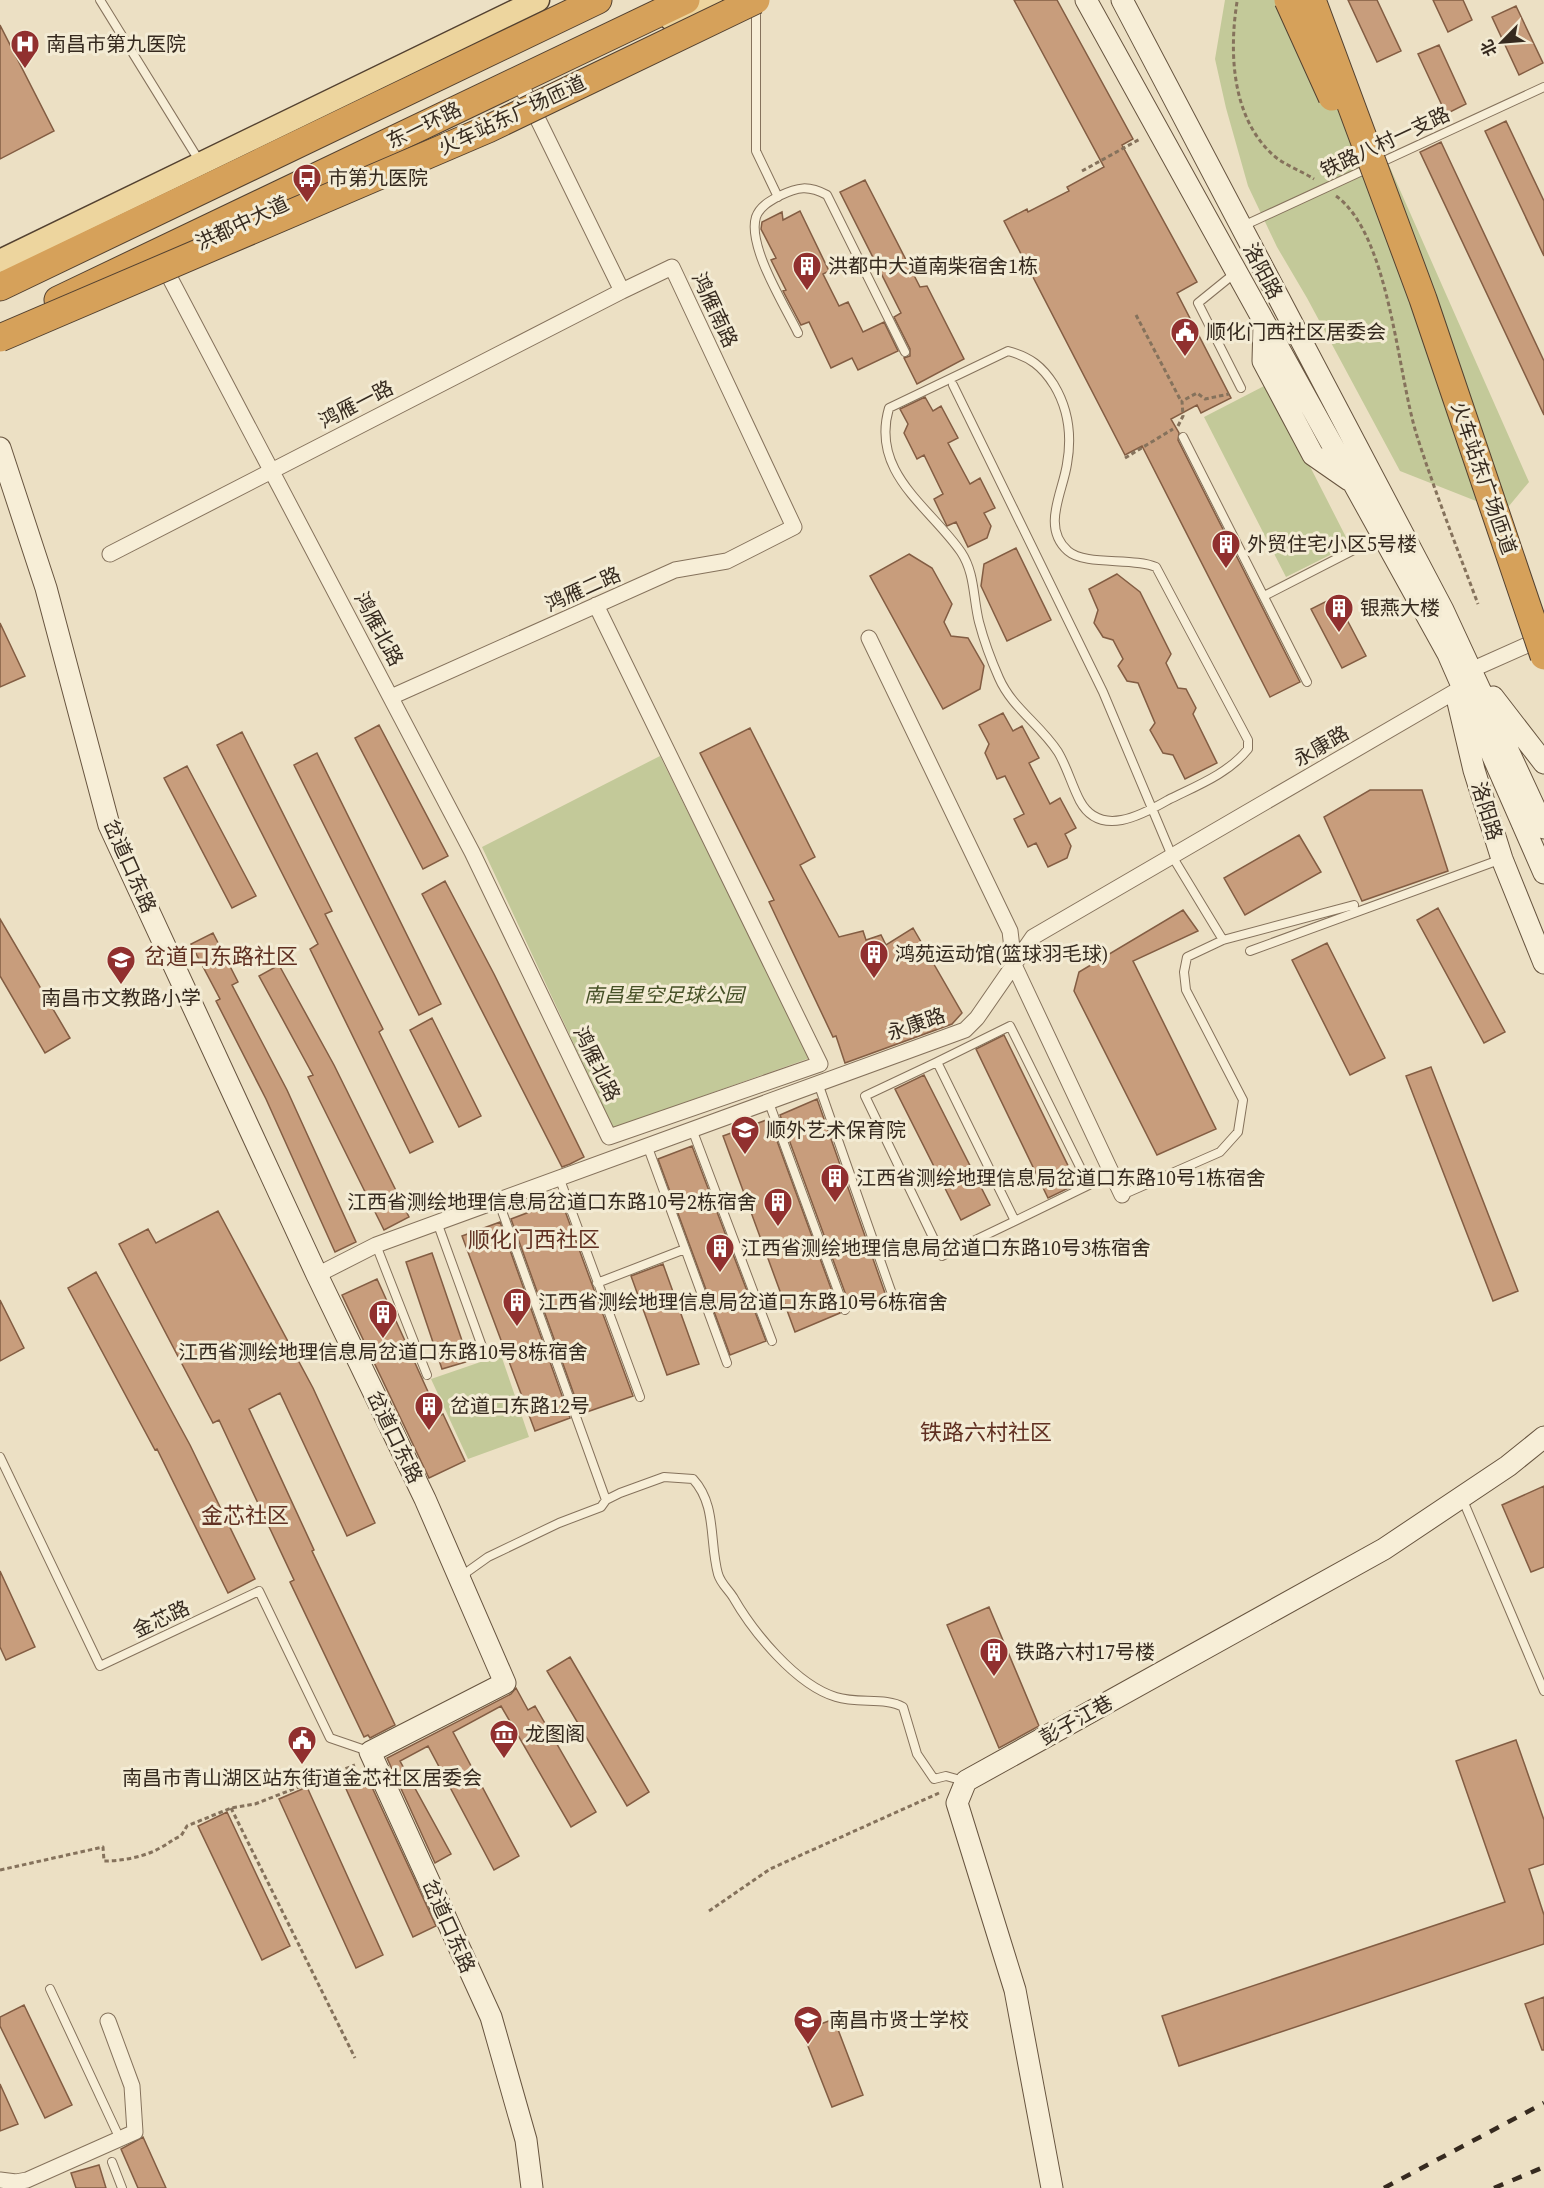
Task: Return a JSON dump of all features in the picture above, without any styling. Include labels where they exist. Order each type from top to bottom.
[{"type":"highway","name":"东一环路","points":[[0,287],[533,8],[598,0]]},
{"type":"highway","name":"东一环路","points":[[0,328],[686,0]]},
{"type":"highway","name":"火车站东广场匝道","points":[[0,338],[488,129],[756,0]]},
{"type":"highway","name":"火车站东广场匝道","points":[[1288,0],[1424,299]]},
{"type":"highway","name":"火车站东广场匝道","points":[[1312,0],[1424,299],[1544,656]]},
{"type":"main road","points":[[0,261],[201,163],[533,8],[586,0]]},
{"type":"main road","name":"洪都中大道","points":[[0,338],[711,0]]},
{"type":"street","name":"洛阳路","points":[[1086,0],[1382,536],[1440,652],[1544,873]]},
{"type":"street","name":"洛阳路","points":[[1122,0],[1472,670],[1544,828]]},
{"type":"street","points":[[523,89],[621,291]]},
{"type":"street","name":"鸿雁北路","points":[[161,261],[472,852],[609,1137],[820,1064],[596,605]]},
{"type":"street","name":"鸿雁南路","points":[[621,291],[672,267],[794,527]]},
{"type":"street","name":"鸿雁一路","points":[[110,554],[621,291]]},
{"type":"street","name":"岔道口东路","points":[[0,448],[46,588],[110,825],[317,1275],[425,1499],[505,1683],[370,1752],[490,2017],[526,2140],[532,2188]]},
{"type":"street","name":"鸿雁二路","points":[[391,697],[675,570],[727,561],[794,527]]},
{"type":"street","points":[[1472,670],[1544,637]]},
{"type":"street","points":[[869,638],[1010,931],[1014,965],[1122,1195]]},
{"type":"street","name":"洛阳路","points":[[1440,652],[1456,692],[1474,770],[1502,859],[1544,963]]},
{"type":"street","name":"洛阳路","points":[[1472,670],[1544,763]]},
{"type":"street","name":"永康路","points":[[317,1275],[376,1245],[818,1081],[965,1030],[977,1018],[1033,937],[1456,692]]},
{"type":"street","name":"彭子江巷","points":[[966,1781],[1384,1549],[1462,1497],[1544,1437]]},
{"type":"street","points":[[966,1781],[957,1803],[1015,1990],[1052,2188]]},
{"type":"street","points":[[0,2180],[16,2182],[27,2180],[135,2132],[134,2096],[108,2021]]},
{"type":"lane","points":[[100,0],[201,163]]},
{"type":"lane","points":[[761,0],[756,14],[756,151],[778,197]]},
{"type":"lane","name":"铁路八村一支路","points":[[1240,227],[1544,87]]},
{"type":"lane","points":[[798,333],[757,247],[754,229],[756,215],[766,203],[797,188],[808,187],[827,195],[905,352]]},
{"type":"lane","points":[[1237,273],[1198,303],[1241,388]]},
{"type":"lane","points":[[1008,351],[1026,356],[1045,372],[1060,395],[1068,419],[1067,466],[1056,507],[1056,530],[1062,544],[1069,552],[1083,557],[1145,562],[1156,567],[1248,740],[1248,748],[1227,770],[1152,809],[1124,820],[1105,822],[1088,812],[1058,753],[1037,723],[1013,703],[999,680],[987,649],[968,565],[961,552],[911,496],[892,462],[887,441],[887,414],[894,404],[1008,351]]},
{"type":"lane","points":[[953,385],[1104,692],[1172,856],[1223,940]]},
{"type":"lane","points":[[1183,437],[1307,682]]},
{"type":"lane","points":[[1264,596],[1382,536]]},
{"type":"lane","points":[[1250,951],[1502,859]]},
{"type":"lane","points":[[1122,1195],[1220,1152],[1238,1132],[1243,1100],[1186,990],[1184,972],[1187,957],[1223,940],[1354,905]]},
{"type":"lane","points":[[1089,1185],[1010,1026],[865,1096],[942,1256],[1113,1175]]},
{"type":"lane","points":[[937,1062],[1016,1221]]},
{"type":"lane","points":[[818,1081],[892,1294]]},
{"type":"lane","points":[[767,1100],[845,1310]]},
{"type":"lane","points":[[692,1128],[772,1341]]},
{"type":"lane","points":[[646,1145],[727,1363]]},
{"type":"lane","points":[[559,1177],[640,1397]]},
{"type":"lane","points":[[498,1200],[606,1500]]},
{"type":"lane","points":[[437,1222],[484,1352]]},
{"type":"lane","points":[[376,1245],[427,1375]]},
{"type":"lane","points":[[597,1283],[685,1250]]},
{"type":"lane","name":"金芯路","points":[[0,1457],[100,1666],[259,1591],[330,1738],[370,1752]]},
{"type":"lane","points":[[462,1584],[466,1572],[488,1557],[559,1523],[601,1507],[606,1500],[664,1477],[693,1479],[709,1503],[718,1575],[724,1587],[741,1612],[790,1669],[802,1679],[837,1698],[873,1703],[895,1702],[903,1707],[917,1754],[934,1779],[946,1776],[966,1781]]},
{"type":"lane","points":[[1462,1497],[1544,1690]]},
{"type":"lane","points":[[50,1989],[120,2139]]},
{"type":"lane","points":[[112,2162],[122,2188]]},
{"type":"path","points":[[1236,2],[1233,29],[1239,101],[1254,133],[1271,154],[1342,200],[1359,223],[1374,254],[1416,434],[1478,604]]},
{"type":"path","points":[[1082,171],[1158,130]]},
{"type":"path","points":[[1125,458],[1178,425],[1183,416],[1182,402],[1136,315]]},
{"type":"path","points":[[1182,402],[1197,393],[1204,399],[1223,396],[1241,388]]},
{"type":"path","points":[[0,1870],[103,1847],[104,1861],[120,1861],[160,1848],[168,1841],[181,1836],[187,1826],[231,1808],[255,1804],[335,1775],[359,1763],[370,1752]]},
{"type":"path","points":[[709,1911],[770,1869],[966,1781]]},
{"type":"path","points":[[231,1808],[355,2058]]},
{"type":"green space","points":[[1225,0],[1316,0],[1529,482],[1504,512],[1400,471],[1277,247],[1248,186],[1215,59]]},
{"type":"green space","points":[[1268,384],[1350,545],[1286,577],[1204,417]]},
{"type":"green space","name":"南昌星空足球公园","points":[[660,756],[810,1058],[613,1128],[482,847]]},
{"type":"green space","points":[[501,1355],[529,1437],[468,1459],[431,1379]]},
{"type":"building","points":[[1014,0],[1057,0],[1133,139],[1122,145],[1197,282],[1177,293],[1231,398],[1201,413],[1197,405],[1171,419],[1179,433],[1178,440],[1300,682],[1270,697],[1142,446],[1125,455],[1004,221],[1027,209],[1028,212],[1069,191],[1067,187],[1104,167]]},
{"type":"building","points":[[1348,0],[1377,0],[1401,51],[1377,62]]},
{"type":"building","points":[[1433,0],[1463,0],[1472,20],[1448,32]]},
{"type":"building","points":[[1516,6],[1543,63],[1519,75],[1492,17]]},
{"type":"building","points":[[0,25],[54,131],[0,159]]},
{"type":"building","points":[[1439,45],[1466,104],[1446,114],[1418,54]]},
{"type":"building","points":[[1506,121],[1544,201],[1544,256],[1485,131]]},
{"type":"building","points":[[1441,142],[1544,361],[1544,415],[1420,152]]},
{"type":"building","name":"洪都中大道南柴宿舍1栋","points":[[865,180],[920,287],[927,286],[964,359],[917,384],[904,358],[910,356],[910,349],[894,317],[901,313],[840,192]]},
{"type":"building","name":"洪都中大道南柴宿舍1栋","points":[[800,211],[829,271],[823,274],[839,306],[848,302],[863,332],[884,322],[898,351],[858,370],[852,358],[831,368],[809,322],[801,325],[783,291],[786,290],[771,260],[776,258],[761,229],[762,222],[782,212],[783,220]]},
{"type":"building","points":[[925,397],[933,411],[941,406],[958,438],[948,443],[970,484],[980,478],[995,508],[984,513],[991,526],[987,538],[968,547],[956,522],[947,526],[934,499],[943,494],[924,455],[917,459],[904,433],[908,424],[900,409]]},
{"type":"building","points":[[1016,548],[1051,620],[1007,641],[981,586],[984,564]]},
{"type":"building","points":[[909,554],[932,568],[952,604],[944,622],[951,636],[968,638],[984,666],[980,689],[943,709],[870,576]]},
{"type":"building","points":[[1117,574],[1140,592],[1171,654],[1166,663],[1178,688],[1186,689],[1196,708],[1193,714],[1217,763],[1185,779],[1173,755],[1163,753],[1150,730],[1155,723],[1138,683],[1127,681],[1118,666],[1123,659],[1113,640],[1103,637],[1094,623],[1098,610],[1089,589]]},
{"type":"building","name":"银燕大楼","points":[[1335,597],[1366,656],[1342,668],[1311,609]]},
{"type":"building","points":[[0,623],[25,676],[0,687]]},
{"type":"building","points":[[1003,713],[1013,731],[1022,726],[1039,758],[1029,763],[1050,804],[1060,798],[1076,828],[1065,834],[1071,846],[1067,858],[1048,867],[1036,843],[1028,847],[1014,819],[1024,814],[1005,776],[997,779],[985,753],[989,744],[979,725]]},
{"type":"building","points":[[379,725],[448,856],[423,869],[355,738]]},
{"type":"building","name":"鸿苑运动馆(篮球羽毛球)","points":[[750,728],[815,857],[800,865],[839,937],[863,931],[866,940],[881,935],[886,945],[913,928],[962,1013],[952,1024],[845,1063],[836,1036],[833,1037],[769,902],[774,900],[700,753]]},
{"type":"building","points":[[242,732],[332,911],[325,914],[383,1029],[379,1032],[433,1142],[410,1153],[310,949],[318,944],[217,745]]},
{"type":"building","points":[[317,753],[441,1004],[419,1015],[294,765]]},
{"type":"building","points":[[187,766],[256,896],[232,908],[164,778]]},
{"type":"building","points":[[1370,790],[1422,790],[1448,871],[1362,901],[1324,817]]},
{"type":"building","points":[[1299,835],[1321,872],[1245,915],[1224,878]]},
{"type":"building","points":[[445,881],[494,974],[584,1157],[570,1164],[562,1167],[422,894]]},
{"type":"building","points":[[1438,908],[1505,1032],[1484,1043],[1417,920]]},
{"type":"building","points":[[1183,910],[1198,931],[1133,961],[1216,1129],[1157,1155],[1074,991],[1079,972]]},
{"type":"building","points":[[0,919],[70,1038],[45,1053],[0,976]]},
{"type":"building","points":[[213,933],[238,982],[232,985],[287,1090],[356,1242],[335,1252],[266,1099],[216,1001],[220,999],[191,944]]},
{"type":"building","points":[[1327,943],[1385,1058],[1350,1075],[1292,960]]},
{"type":"building","points":[[279,965],[334,1065],[409,1217],[384,1230],[308,1077],[313,1075],[259,976]]},
{"type":"building","points":[[432,1018],[481,1116],[459,1127],[410,1030]]},
{"type":"building","points":[[1004,1035],[1077,1184],[1048,1198],[976,1049]]},
{"type":"building","points":[[1431,1067],[1518,1291],[1493,1301],[1406,1076]]},
{"type":"building","points":[[924,1075],[990,1205],[961,1220],[895,1089]]},
{"type":"building","name":"江西省测绘地理信息局岔道口东路10号1栋宿舍","points":[[817,1099],[886,1296],[851,1309],[780,1115]]},
{"type":"building","name":"江西省测绘地理信息局岔道口东路10号2栋宿舍","points":[[769,1119],[840,1313],[795,1332],[723,1136]]},
{"type":"building","name":"江西省测绘地理信息局岔道口东路10号3栋宿舍","points":[[692,1146],[766,1341],[730,1355],[658,1159]]},
{"type":"building","points":[[561,1200],[633,1396],[581,1414],[511,1219]]},
{"type":"building","points":[[218,1211],[313,1388],[375,1523],[347,1536],[280,1393],[249,1409],[314,1550],[312,1551],[395,1725],[370,1738],[368,1735],[364,1737],[290,1582],[294,1580],[219,1420],[213,1423],[119,1244],[148,1229],[156,1243]]},
{"type":"building","name":"江西省测绘地理信息局岔道口东路10号6栋宿舍","points":[[500,1222],[570,1418],[535,1431],[462,1236]]},
{"type":"building","points":[[432,1253],[469,1361],[442,1369],[406,1262]]},
{"type":"building","points":[[663,1264],[699,1364],[667,1375],[631,1276]]},
{"type":"building","points":[[96,1272],[190,1445],[255,1579],[228,1593],[157,1449],[155,1450],[68,1288]]},
{"type":"building","points":[[377,1279],[439,1416],[443,1414],[465,1461],[429,1478],[342,1295]]},
{"type":"building","points":[[0,1300],[24,1348],[0,1361]]},
{"type":"building","points":[[1544,1486],[1544,1567],[1531,1572],[1502,1505]]},
{"type":"building","points":[[0,1571],[35,1647],[6,1660],[0,1647]]},
{"type":"building","name":"铁路六村17号楼","points":[[989,1607],[1039,1726],[999,1748],[947,1625]]},
{"type":"building","points":[[570,1657],[649,1792],[627,1806],[547,1671]]},
{"type":"building","points":[[516,1688],[528,1710],[535,1706],[596,1812],[571,1827],[501,1706],[453,1732],[519,1856],[494,1870],[428,1746],[400,1761],[451,1854],[435,1863],[387,1758],[511,1694]]},
{"type":"building","points":[[1516,1740],[1544,1820],[1544,1864],[1529,1869],[1544,1915],[1544,1944],[1179,2066],[1162,2016],[1505,1902],[1456,1761]]},
{"type":"building","points":[[365,1772],[436,1926],[413,1937],[343,1782]]},
{"type":"building","points":[[307,1787],[383,1955],[356,1968],[279,1799]]},
{"type":"building","points":[[227,1812],[290,1946],[262,1960],[198,1826]]},
{"type":"building","points":[[1544,1997],[1544,2050],[1542,2050],[1525,2004]]},
{"type":"building","points":[[24,2005],[72,2105],[45,2118],[0,2026],[0,2017]]},
{"type":"building","points":[[834,2019],[863,2095],[832,2107],[802,2031]]},
{"type":"building","points":[[0,2084],[18,2124],[0,2131]]},
{"type":"building","points":[[143,2137],[166,2188],[138,2188],[121,2149]]},
{"type":"building","points":[[99,2165],[106,2188],[76,2188],[71,2173]]},
{"type":"railway","points":[[1384,2188],[1544,2103]]},
{"type":"railway","points":[[1494,2188],[1544,2167]]},
{"type":"place","name":"南昌市第九医院","points":[[25,70]]},
{"type":"place","name":"市第九医院","points":[[307,204]]},
{"type":"place","name":"洪都中大道南柴宿舍1栋","points":[[807,292]]},
{"type":"place","name":"顺化门西社区居委会","points":[[1185,358]]},
{"type":"place","name":"外贸住宅小区5号楼","points":[[1226,570]]},
{"type":"place","name":"银燕大楼","points":[[1339,634]]},
{"type":"place","name":"鸿苑运动馆(篮球羽毛球)","points":[[874,980]]},
{"type":"place","name":"南昌市文教路小学","points":[[121,986]]},
{"type":"place","name":"顺外艺术保育院","points":[[745,1156]]},
{"type":"place","name":"江西省测绘地理信息局岔道口东路10号1栋宿舍","points":[[835,1204]]},
{"type":"place","name":"江西省测绘地理信息局岔道口东路10号2栋宿舍","points":[[778,1228]]},
{"type":"place","name":"江西省测绘地理信息局岔道口东路10号3栋宿舍","points":[[720,1274]]},
{"type":"place","name":"江西省测绘地理信息局岔道口东路10号6栋宿舍","points":[[517,1328]]},
{"type":"place","name":"江西省测绘地理信息局岔道口东路10号8栋宿舍","points":[[383,1340]]},
{"type":"place","name":"岔道口东路12号","points":[[429,1432]]},
{"type":"place","name":"铁路六村17号楼","points":[[994,1678]]},
{"type":"place","name":"龙图阁","points":[[504,1760]]},
{"type":"place","name":"南昌市青山湖区站东街道金芯社区居委会","points":[[302,1766]]},
{"type":"place","name":"南昌市贤士学校","points":[[808,2046]]},
{"type":"district","name":"岔道口东路社区","points":[[221,956]]},
{"type":"district","name":"顺化门西社区","points":[[534,1239]]},
{"type":"district","name":"铁路六村社区","points":[[986,1432]]},
{"type":"district","name":"金芯社区","points":[[245,1515]]}]
